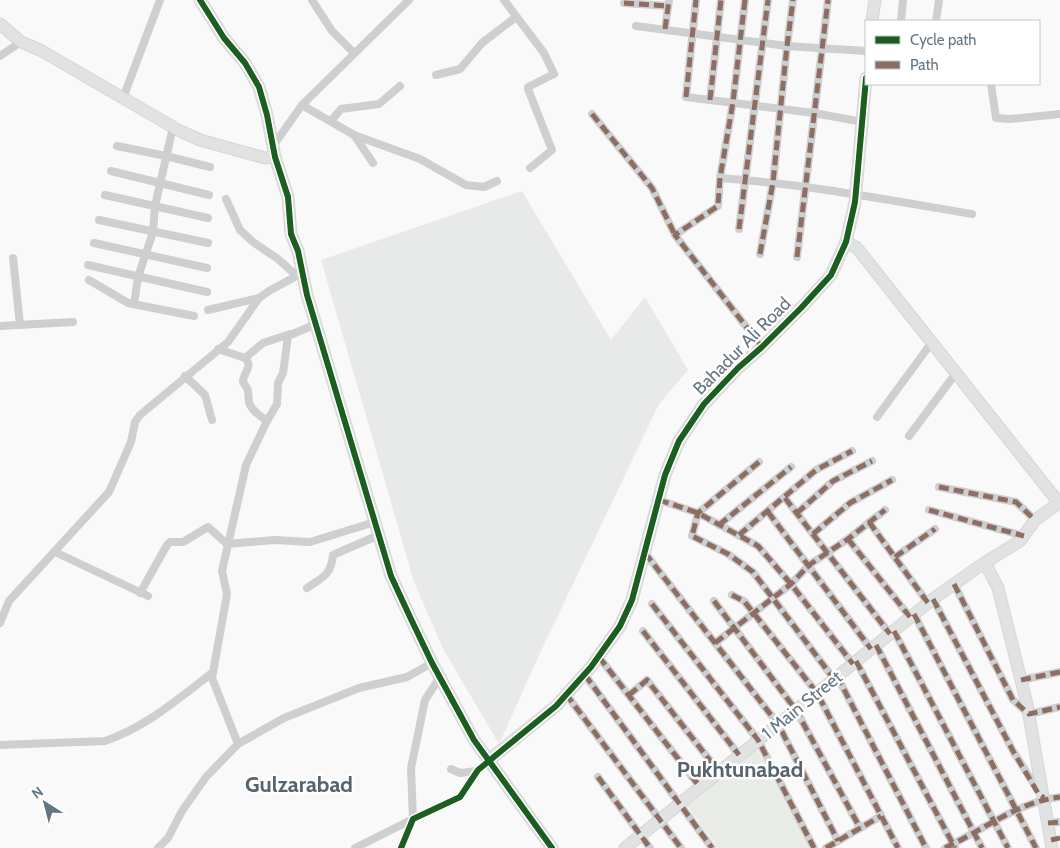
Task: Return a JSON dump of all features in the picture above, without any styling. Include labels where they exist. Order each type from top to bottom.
[{"type":"street","points":[[123,98],[160,0]]},
{"type":"street","points":[[200,0],[224,38],[245,63],[259,87],[274,152],[288,197],[291,234],[298,251],[300,275],[392,576],[432,663],[474,740],[552,848]]},
{"type":"street","points":[[312,0],[332,31],[354,53]]},
{"type":"street","points":[[0,24],[21,42],[42,51],[173,127],[200,140],[265,158],[274,152],[302,105],[409,0]]},
{"type":"street","points":[[504,0],[544,53],[554,74],[528,87],[552,150],[530,168]]},
{"type":"street","points":[[696,0],[686,97],[814,113],[863,122]]},
{"type":"street","points":[[710,100],[721,0]]},
{"type":"street","points":[[675,235],[718,206],[720,178],[733,102],[745,0]]},
{"type":"street","points":[[739,229],[768,0]]},
{"type":"street","points":[[760,254],[773,182],[793,0]]},
{"type":"street","points":[[797,257],[828,0]]},
{"type":"street","points":[[872,20],[875,0]]},
{"type":"street","points":[[901,20],[903,0]]},
{"type":"street","points":[[936,20],[939,0]]},
{"type":"street","points":[[624,3],[668,3],[665,29]]},
{"type":"street","points":[[436,75],[460,69],[482,43],[516,17]]},
{"type":"street","points":[[636,26],[787,46],[865,51]]},
{"type":"street","points":[[0,56],[21,42]]},
{"type":"street","name":"Bahadur Ali Road","points":[[489,760],[556,706],[599,657],[620,626],[632,600],[665,475],[679,441],[704,404],[738,368],[801,308],[831,275],[846,242],[856,194],[866,85]]},
{"type":"street","points":[[991,85],[996,118],[1010,119],[1060,114]]},
{"type":"street","points":[[330,121],[341,109],[379,104],[400,86]]},
{"type":"street","points":[[302,105],[354,135],[420,159],[466,185],[484,187],[497,181]]},
{"type":"street","points":[[592,114],[652,188],[675,235],[762,347]]},
{"type":"street","points":[[134,304],[138,277],[153,232],[155,206],[173,127]]},
{"type":"street","points":[[354,135],[373,163]]},
{"type":"street","points":[[117,146],[210,167]]},
{"type":"street","points":[[111,171],[209,195]]},
{"type":"street","points":[[720,178],[773,182],[972,214]]},
{"type":"street","points":[[105,195],[208,218]]},
{"type":"street","points":[[226,199],[240,230],[253,242],[300,275]]},
{"type":"street","points":[[99,220],[208,243]]},
{"type":"street","points":[[846,242],[856,248],[1060,503]]},
{"type":"street","points":[[94,243],[207,268]]},
{"type":"street","points":[[13,258],[20,325]]},
{"type":"street","points":[[88,265],[207,292]]},
{"type":"street","points":[[208,310],[260,298],[300,275]]},
{"type":"street","points":[[89,280],[128,303],[194,316]]},
{"type":"street","points":[[0,623],[10,601],[109,492],[131,442],[135,422],[140,415],[232,338],[260,298]]},
{"type":"street","points":[[0,326],[73,322]]},
{"type":"street","points":[[245,358],[263,343],[316,324]]},
{"type":"street","points":[[238,744],[212,682],[227,594],[222,571],[246,465],[277,404],[278,380],[284,373],[287,339],[290,334]]},
{"type":"street","points":[[877,416],[932,342]]},
{"type":"street","points":[[218,349],[245,358],[248,361],[249,367],[242,380],[249,393],[249,402],[253,409],[267,421]]},
{"type":"street","points":[[909,436],[956,373]]},
{"type":"street","points":[[185,376],[204,395],[212,420]]},
{"type":"street","points":[[739,536],[816,470],[852,450]]},
{"type":"street","points":[[796,513],[833,481],[872,461]]},
{"type":"street","points":[[759,462],[698,513],[692,536],[728,554],[753,572],[836,678],[926,848]]},
{"type":"street","points":[[720,524],[791,467]]},
{"type":"street","points":[[813,534],[850,503],[892,480]]},
{"type":"street","points":[[939,487],[1016,502],[1036,520]]},
{"type":"street","points":[[785,498],[892,632],[1008,848]]},
{"type":"street","points":[[659,500],[698,513],[758,546],[791,584],[854,663],[951,847],[1015,810],[1044,798],[1060,796]]},
{"type":"street","name":"1 Main Street","points":[[625,848],[931,601],[1020,541],[1036,520],[1060,503]]},
{"type":"street","points":[[715,643],[791,584],[809,565],[848,539],[885,510]]},
{"type":"street","points":[[929,510],[1024,536]]},
{"type":"street","points":[[768,512],[873,647],[982,848]]},
{"type":"street","points":[[56,552],[144,594],[167,545],[170,542],[182,542],[208,526],[227,544],[275,540],[310,542],[376,522]]},
{"type":"street","points":[[869,522],[931,601],[1013,751],[1038,793],[1044,798]]},
{"type":"street","points":[[895,557],[935,528]]},
{"type":"street","points":[[307,588],[328,573],[333,565],[333,555],[379,536]]},
{"type":"street","points":[[848,539],[912,616],[1036,848]]},
{"type":"street","points":[[645,553],[778,724],[838,841]]},
{"type":"street","points":[[985,563],[998,588],[1021,680],[1044,798],[1054,822],[1054,842]]},
{"type":"street","points":[[954,584],[1013,700],[1029,714]]},
{"type":"street","points":[[732,595],[744,601],[817,693],[898,848]]},
{"type":"street","points":[[714,601],[796,710],[860,828]]},
{"type":"street","points":[[652,604],[758,740],[814,848]]},
{"type":"street","points":[[643,631],[739,756]]},
{"type":"street","points":[[599,657],[700,787]]},
{"type":"street","points":[[158,848],[168,838],[182,811],[206,777],[238,744],[284,718],[359,688],[407,677],[432,663]]},
{"type":"street","points":[[1021,680],[1060,672]]},
{"type":"street","points":[[0,745],[105,741],[120,736],[154,717],[212,674]]},
{"type":"street","points":[[585,675],[712,848]]},
{"type":"street","points":[[401,848],[413,819],[411,768],[425,700],[440,677]]},
{"type":"street","points":[[629,695],[647,680],[719,772]]},
{"type":"street","points":[[566,694],[681,848]]},
{"type":"street","points":[[1029,714],[1060,707]]},
{"type":"street","points":[[355,848],[460,797],[477,771],[489,760]]},
{"type":"street","points":[[451,769],[460,773],[477,771]]},
{"type":"street","points":[[598,777],[650,848]]},
{"type":"street","points":[[826,848],[881,816]]},
{"type":"shaded area","points":[[522,191],[611,340],[645,297],[688,370],[659,404],[541,651],[499,744],[443,649],[414,582],[321,260]]},
{"type":"shaded area","points":[[756,747],[810,848],[718,848],[686,804]]},
{"type":"marked path","points":[[665,29],[669,0]]},
{"type":"marked path","points":[[686,97],[696,0]]},
{"type":"marked path","points":[[710,100],[721,0]]},
{"type":"marked path","points":[[745,0],[733,102],[720,178],[718,206],[675,235],[762,347]]},
{"type":"marked path","points":[[739,229],[768,0]]},
{"type":"marked path","points":[[760,254],[773,182],[793,0]]},
{"type":"marked path","points":[[797,257],[828,0]]},
{"type":"marked path","points":[[624,3],[668,6]]},
{"type":"marked path","points":[[592,114],[652,188],[675,235]]},
{"type":"marked path","points":[[739,535],[816,470],[852,451]]},
{"type":"marked path","points":[[797,513],[833,481],[872,461]]},
{"type":"marked path","points":[[759,462],[698,513],[692,536],[728,554],[753,572],[834,679]]},
{"type":"marked path","points":[[719,525],[791,467]]},
{"type":"marked path","points":[[813,534],[850,503],[892,480]]},
{"type":"marked path","points":[[939,487],[1016,502],[1035,520]]},
{"type":"marked path","points":[[785,498],[890,634]]},
{"type":"marked path","points":[[659,500],[698,513],[758,546],[791,584],[853,664]]},
{"type":"marked path","points":[[715,643],[791,584],[809,565],[848,539],[885,510]]},
{"type":"marked path","points":[[929,510],[1024,536]]},
{"type":"marked path","points":[[768,512],[871,649]]},
{"type":"marked path","points":[[869,522],[928,603]]},
{"type":"marked path","points":[[895,557],[935,529]]},
{"type":"marked path","points":[[848,539],[910,617]]},
{"type":"marked path","points":[[645,553],[778,724],[838,841]]},
{"type":"marked path","points":[[954,584],[1013,700],[1029,714],[1060,707]]},
{"type":"marked path","points":[[732,595],[744,601],[817,693],[898,848]]},
{"type":"marked path","points":[[933,599],[1013,751],[1038,793],[1044,798]]},
{"type":"marked path","points":[[714,601],[796,710],[860,828]]},
{"type":"marked path","points":[[652,604],[758,740],[814,848]]},
{"type":"marked path","points":[[914,614],[1036,848]]},
{"type":"marked path","points":[[643,631],[739,755]]},
{"type":"marked path","points":[[894,631],[1008,848]]},
{"type":"marked path","points":[[876,645],[982,848]]},
{"type":"marked path","points":[[599,657],[700,787]]},
{"type":"marked path","points":[[856,661],[955,848]]},
{"type":"marked path","points":[[1021,680],[1060,672]]},
{"type":"marked path","points":[[585,675],[712,848]]},
{"type":"marked path","points":[[837,676],[926,848]]},
{"type":"marked path","points":[[629,695],[647,680],[719,772]]},
{"type":"marked path","points":[[566,694],[681,848]]},
{"type":"marked path","points":[[598,777],[650,848]]},
{"type":"marked path","points":[[945,848],[1015,811],[1045,800],[1060,797]]},
{"type":"marked path","points":[[826,848],[881,816]]},
{"type":"marked path","points":[[1048,823],[1060,822]]},
{"type":"marked path","points":[[1051,840],[1060,838]]},
{"type":"cycle path","points":[[200,0],[224,38],[245,63],[259,87],[267,115],[275,157],[288,197],[291,234],[298,251],[307,295],[391,576],[432,663],[474,740],[552,848]]},
{"type":"cycle path","points":[[401,848],[413,819],[460,797],[478,770],[556,706],[591,667],[620,626],[632,600],[665,475],[679,441],[704,404],[738,368],[801,308],[831,275],[846,242],[855,202],[865,85]]},
{"type":"district","name":"Pukhtunabad","points":[[740,769]]},
{"type":"district","name":"Gulzarabad","points":[[299,784]]}]
